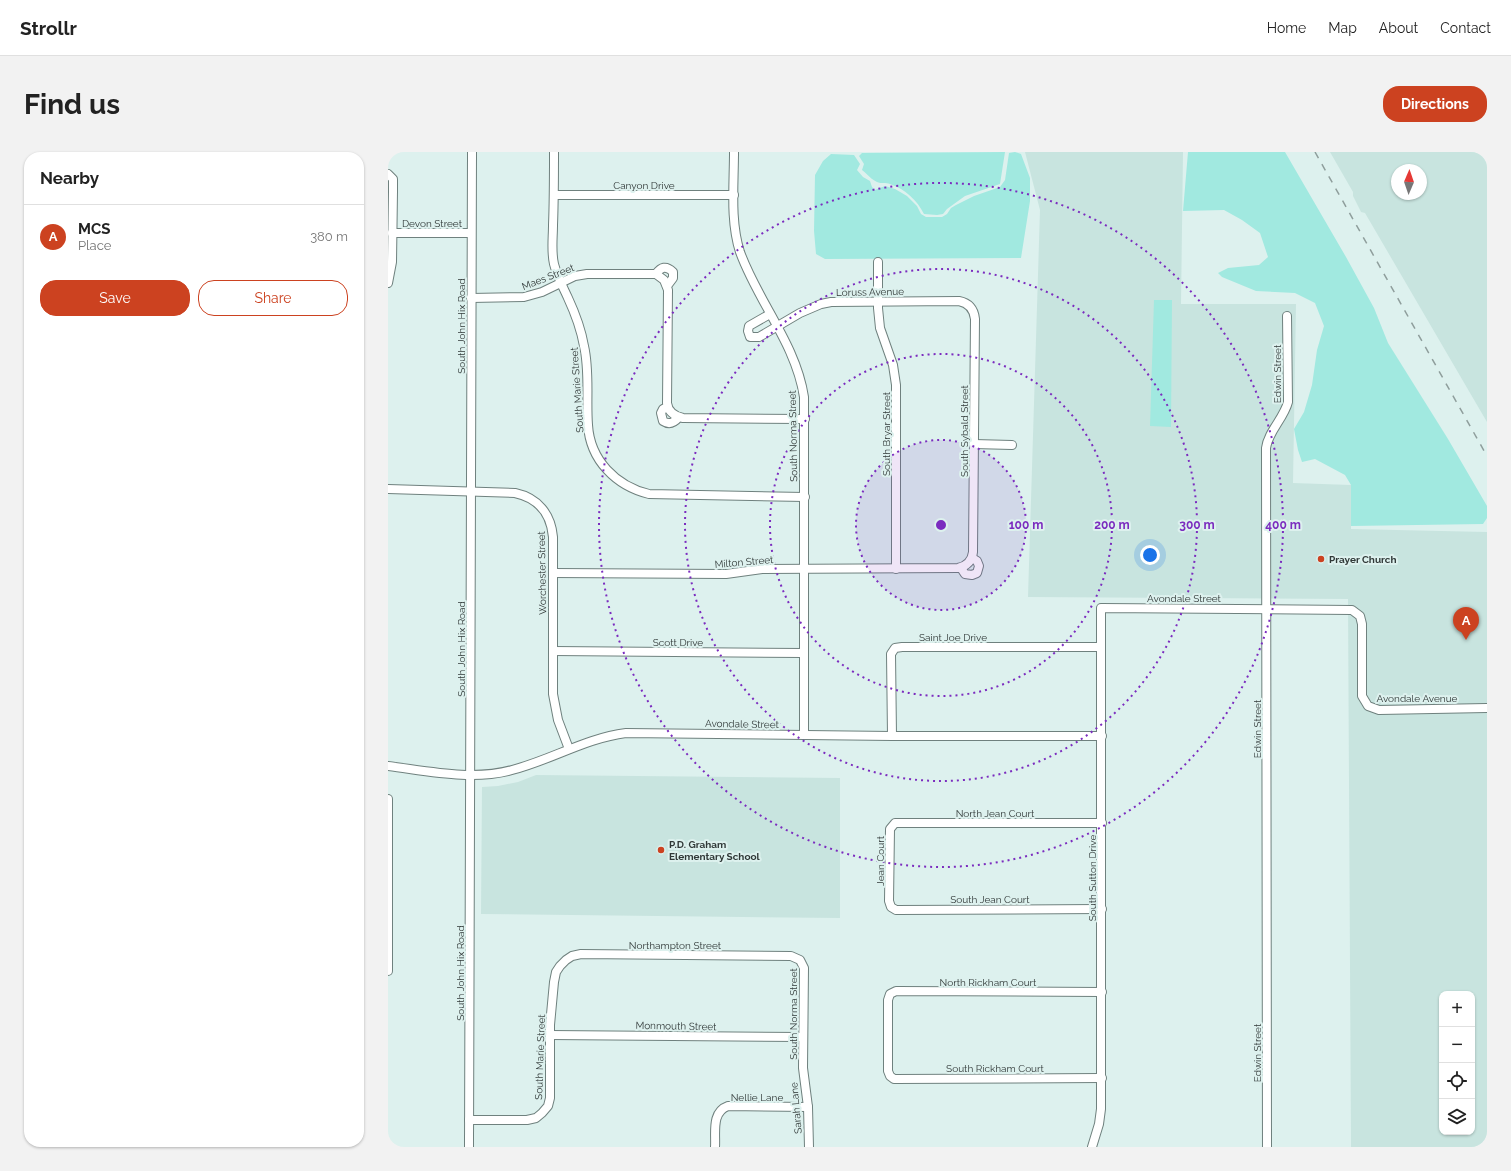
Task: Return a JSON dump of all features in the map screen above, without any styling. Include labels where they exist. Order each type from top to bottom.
[{"type":"street","name":"South John Hix Road","points":[[469,1147],[472,152]]},
{"type":"street","name":"South Marie Street","points":[[554,152],[553,257],[561,282],[578,321],[585,348],[588,375],[588,424],[591,440],[600,461],[613,476],[632,489],[656,495],[804,497]]},
{"type":"street","name":"South Norma Street","points":[[734,152],[734,224],[739,248],[749,272],[791,354],[799,373],[804,397],[804,735]]},
{"type":"street","points":[[388,282],[392,268],[393,182],[389,175]]},
{"type":"street","name":"Canyon Drive","points":[[554,196],[734,195]]},
{"type":"street","name":"Devon Street","points":[[392,233],[471,233]]},
{"type":"street","name":"South Bryar Street","points":[[878,262],[880,328],[893,365],[896,385],[896,568]]},
{"type":"street","name":"Maes Street","points":[[471,298],[524,297],[542,292],[575,276],[587,274],[656,274],[660,270],[667,268],[673,272],[673,278],[667,286],[667,407],[671,413],[679,417],[805,419]]},
{"type":"street","points":[[656,274],[662,278],[667,286]]},
{"type":"street","name":"Loruss Avenue","points":[[770,314],[750,325],[748,334],[752,337],[758,337],[800,312],[821,304],[839,301],[959,301],[969,305]]},
{"type":"street","name":"South Sybald Street","points":[[969,305],[973,310],[975,319],[974,444],[967,563],[977,561],[979,566],[977,573]]},
{"type":"street","name":"Edwin Street","points":[[1267,1147],[1266,448],[1268,440],[1286,412],[1288,402],[1287,316]]},
{"type":"street","points":[[974,444],[1012,444]]},
{"type":"street","name":"Worchester Street","points":[[388,489],[515,493],[536,502],[547,515],[552,529],[552,651],[554,703],[558,720],[569,749]]},
{"type":"street","name":"Milton Street","points":[[553,573],[726,574],[762,569],[896,568],[967,563],[965,574],[972,575],[977,573]]},
{"type":"street","name":"Avondale Street","points":[[1101,608],[1267,608]]},
{"type":"street","name":"South Sutton Drive","points":[[1092,1147],[1100,1119],[1102,1078],[1101,608]]},
{"type":"street","name":"Avondale Avenue","points":[[1267,608],[1347,608],[1357,613],[1361,618],[1362,624],[1362,696],[1365,703],[1372,708],[1379,710],[1487,708]]},
{"type":"street","name":"Saint Joe Drive","points":[[892,736],[891,654],[895,648],[1101,647]]},
{"type":"street","name":"Scott Drive","points":[[552,651],[804,653]]},
{"type":"street","name":"Avondale Street","points":[[388,766],[444,774],[493,774],[512,770],[602,737],[626,734],[1102,736]]},
{"type":"street","points":[[388,799],[388,971]]},
{"type":"street","name":"North Jean Court","points":[[890,827],[897,823],[1102,823]]},
{"type":"street","name":"Jean Court","points":[[889,895],[890,827]]},
{"type":"street","name":"South Jean Court","points":[[889,895],[891,907],[896,910],[1102,909]]},
{"type":"street","name":"Northampton Street","points":[[556,972],[566,960],[572,956],[581,954],[784,956],[795,957],[800,960]]},
{"type":"street","name":"South Norma Street","points":[[800,960],[804,968],[803,1068]]},
{"type":"street","name":"South Marie Street","points":[[469,1120],[527,1120],[536,1118],[545,1111],[550,1098],[550,1034],[556,972]]},
{"type":"street","name":"North Rickham Court","points":[[890,1076],[888,1071],[888,997],[893,992],[1102,992]]},
{"type":"street","name":"Monmouth Street","points":[[550,1034],[803,1037]]},
{"type":"street","name":"Sarah Lane","points":[[803,1068],[808,1107],[809,1147]]},
{"type":"street","name":"South Rickham Court","points":[[890,1076],[897,1079],[1102,1078]]},
{"type":"street","name":"Nellie Lane","points":[[715,1147],[716,1118],[724,1107],[808,1107]]},
{"type":"shaded area","points":[[1005,152],[1000,184],[965,196],[947,209],[943,214],[937,215],[924,214],[918,204],[906,192],[890,184],[879,183],[873,180],[862,170],[864,164],[859,156],[862,153]]},
{"type":"shaded area","points":[[1015,152],[1021,154],[1030,178],[1030,201],[1021,258],[825,259],[816,254],[814,231],[815,175],[823,161],[831,154],[854,155],[860,164],[857,170],[863,177],[870,181],[875,190],[885,186],[895,189],[907,196],[917,206],[921,214],[926,217],[942,217],[956,205],[974,196],[1000,187],[1005,180],[1009,153]]},
{"type":"shaded area","points":[[1025,152],[1183,152],[1181,304],[1296,304],[1293,483],[1351,485],[1351,529],[1487,532],[1487,1147],[1351,1147],[1348,599],[1028,597],[1040,210]]},
{"type":"shaded area","points":[[1188,152],[1285,152],[1374,308],[1388,343],[1448,439],[1487,506],[1487,518],[1483,524],[1351,526],[1351,485],[1345,475],[1315,459],[1302,462],[1294,429],[1304,412],[1312,385],[1317,350],[1324,326],[1315,303],[1295,293],[1256,291],[1222,277],[1218,273],[1228,268],[1259,265],[1268,257],[1260,233],[1242,220],[1224,210],[1183,211]]},
{"type":"shaded area","points":[[1330,152],[1487,152],[1487,422],[1365,213],[1361,212],[1353,196],[1353,192]]},
{"type":"shaded area","points":[[1154,300],[1172,300],[1171,427],[1150,426]]},
{"type":"shaded area","name":"P.D. Graham Elementary School","points":[[536,775],[840,778],[840,918],[481,914],[482,787],[498,786],[518,782]]},
{"type":"railway","points":[[1315,152],[1487,456]]},
{"type":"place","name":"Prayer Church","points":[[1321,559]]},
{"type":"place","name":"MCS","points":[[1466,640]]},
{"type":"place","name":"P.D. Graham Elementary School","points":[[661,850]]}]
